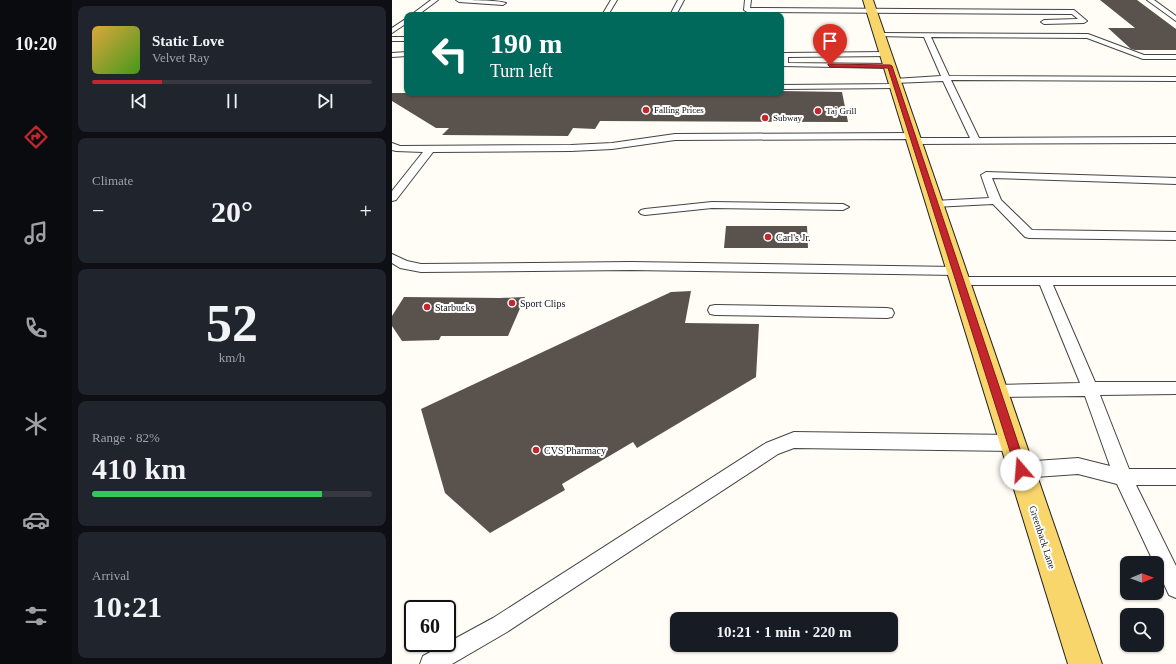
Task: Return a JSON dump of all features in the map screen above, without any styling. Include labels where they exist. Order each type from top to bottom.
[{"type":"main road","name":"Greenback Lane","points":[[870,6],[1085,664]]},
{"type":"lane","points":[[418,12],[435,0]]},
{"type":"lane","points":[[459,0],[504,2]]},
{"type":"lane","points":[[607,12],[614,0]]},
{"type":"lane","points":[[675,12],[681,0]]},
{"type":"lane","points":[[748,0],[747,10],[870,6],[1074,12],[1084,21],[1044,22]]},
{"type":"lane","points":[[1150,0],[1176,19]]},
{"type":"lane","points":[[499,9],[504,2]]},
{"type":"lane","points":[[392,24],[404,22]]},
{"type":"lane","points":[[392,31],[404,22]]},
{"type":"lane","points":[[926,35],[976,140]]},
{"type":"lane","points":[[784,86],[889,65],[926,35],[1088,36],[1143,57],[1176,57]]},
{"type":"lane","points":[[392,39],[404,39]]},
{"type":"lane","points":[[392,54],[404,54]]},
{"type":"lane","points":[[889,65],[784,65],[784,55],[889,65],[946,78],[1176,79]]},
{"type":"lane","points":[[392,146],[399,149],[571,148],[612,146],[675,138],[1176,140]]},
{"type":"lane","points":[[392,198],[431,148]]},
{"type":"lane","points":[[1176,181],[986,175],[996,201],[1029,234],[1176,236]]},
{"type":"lane","points":[[934,204],[996,201]]},
{"type":"lane","points":[[645,212],[712,205],[843,207]]},
{"type":"lane","points":[[392,258],[404,265],[421,268],[631,266],[958,276],[1045,281],[1176,281]]},
{"type":"lane","points":[[1045,281],[1090,389],[1123,477],[1176,588]]},
{"type":"lane","points":[[715,310],[887,312]]},
{"type":"lane","points":[[996,391],[1176,388]]},
{"type":"lane","points":[[430,664],[500,626],[772,448],[794,440],[1013,443]]},
{"type":"lane","points":[[1021,470],[1078,466],[1123,477],[1176,477]]},
{"type":"building","points":[[1100,0],[1137,0],[1176,29],[1176,50],[1131,49],[1108,28],[1135,28]]},
{"type":"building","points":[[784,91],[842,92],[848,122],[600,121],[595,129],[573,128],[568,136],[442,135],[449,128],[436,128],[392,101],[392,93],[404,93],[404,96],[784,96]]},
{"type":"building","points":[[726,226],[807,226],[808,248],[724,248]]},
{"type":"building","points":[[691,291],[685,323],[759,324],[756,377],[637,448],[633,442],[562,484],[565,490],[490,533],[445,493],[421,409],[671,292]]},
{"type":"building","points":[[404,297],[525,297],[508,336],[441,336],[439,340],[402,341],[392,326],[392,316]]},
{"type":"place","name":"Falling Prices","points":[[646,110]]},
{"type":"place","name":"Taj Grill","points":[[818,111]]},
{"type":"place","name":"Subway","points":[[765,118]]},
{"type":"place","name":"Carl's Jr.","points":[[768,237]]},
{"type":"place","name":"Sport Clips","points":[[512,303]]},
{"type":"place","name":"Starbucks","points":[[427,307]]},
{"type":"place","name":"CVS Pharmacy","points":[[536,450]]},
{"type":"route","points":[[830,65],[890,66],[1021,470]]}]
